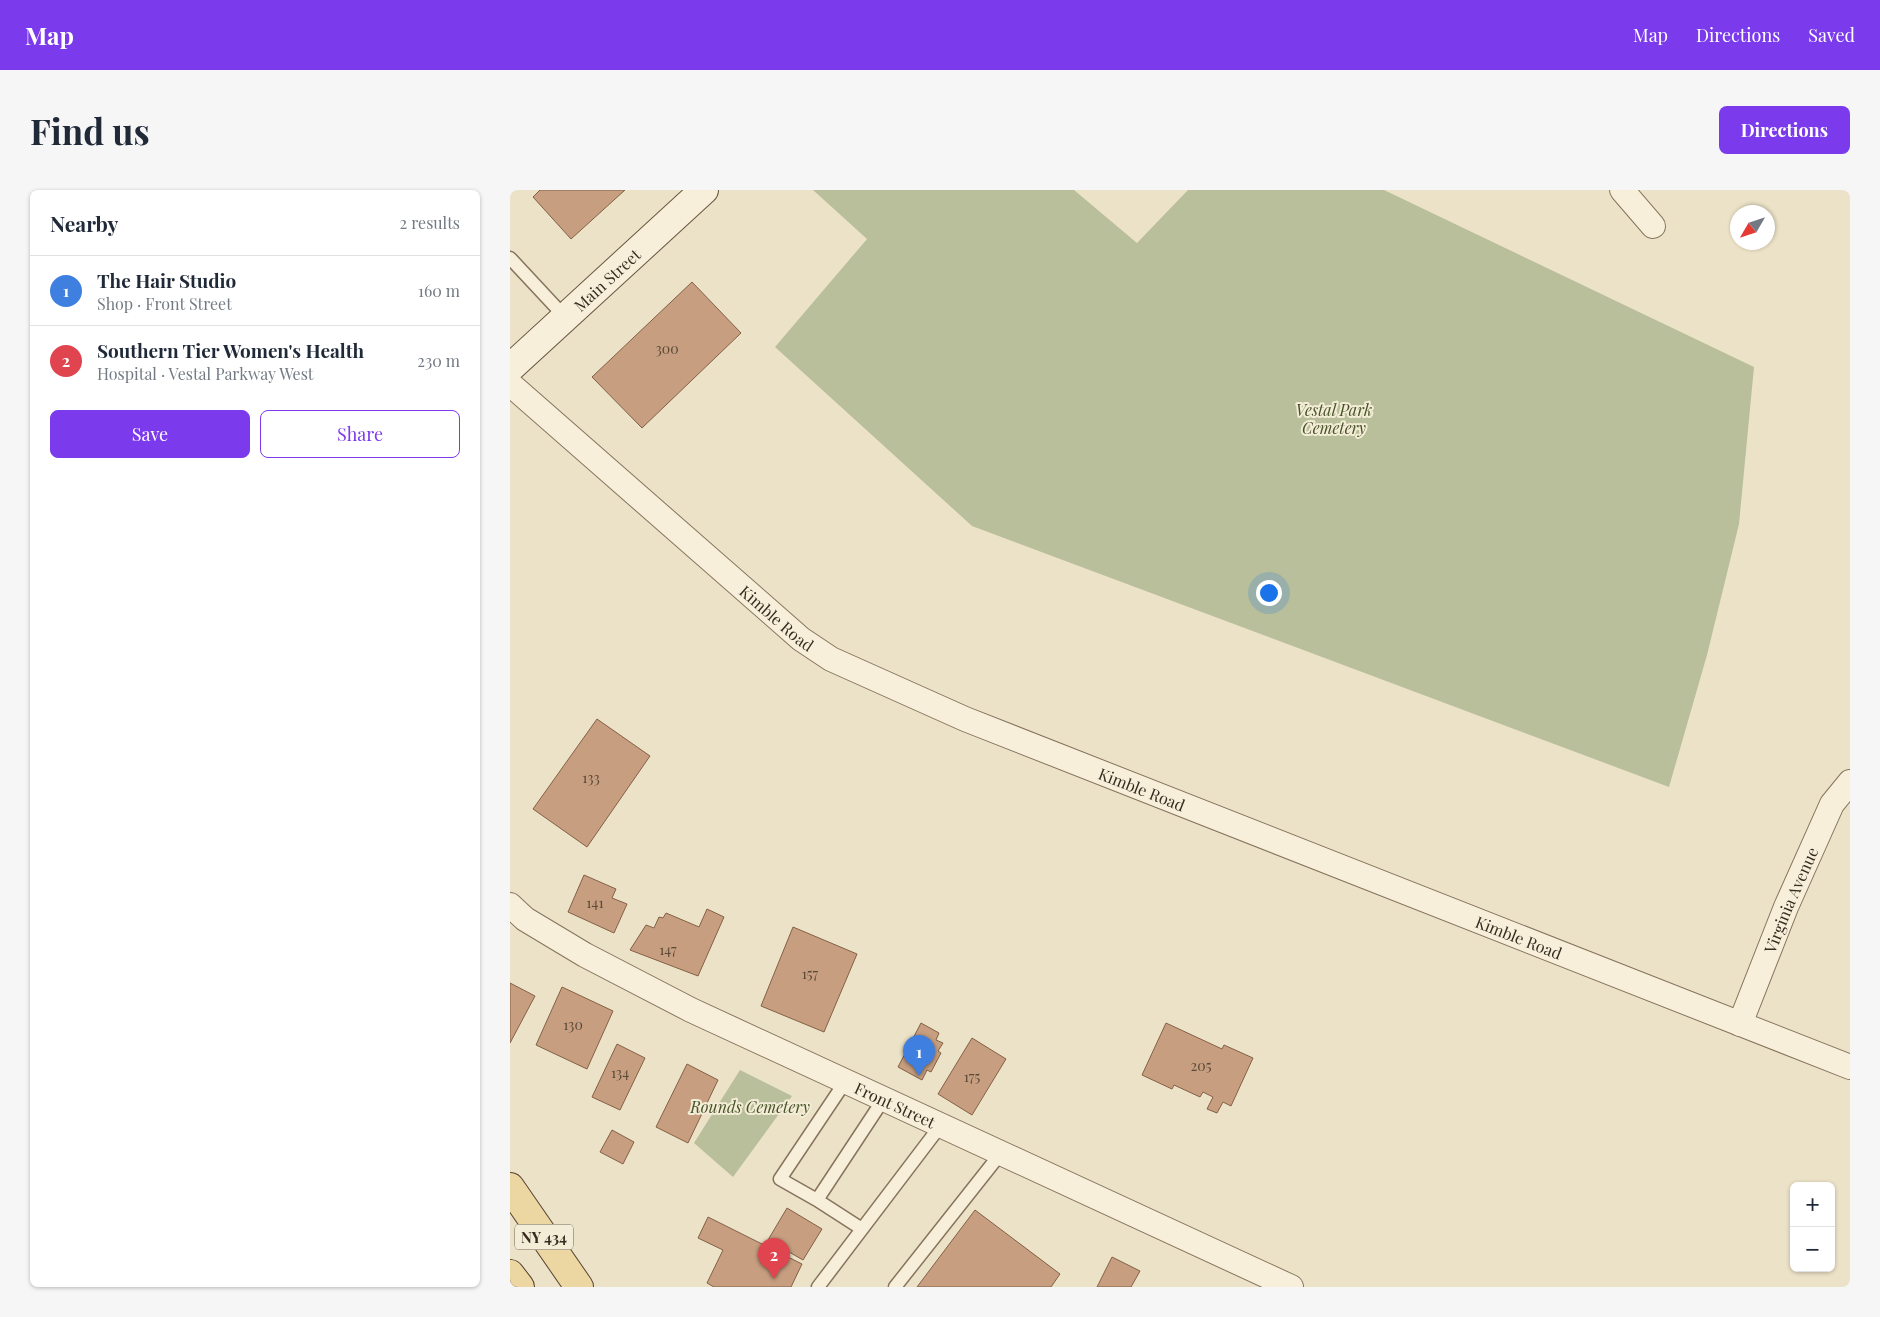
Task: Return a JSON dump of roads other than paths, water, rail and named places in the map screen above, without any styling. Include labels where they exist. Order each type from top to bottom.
[{"type":"main road","name":"NY 434","points":[[510,1188],[579,1287]]},
{"type":"main road","points":[[510,1274],[520,1287]]},
{"type":"street","points":[[1622,190],[1653,226]]},
{"type":"street","name":"Main Street","points":[[510,368],[699,192]]},
{"type":"street","name":"Kimble Road","points":[[510,384],[801,639],[832,660],[965,719],[1127,784],[1850,1067]]},
{"type":"street","name":"Virginia Avenue","points":[[1740,1024],[1786,907],[1832,804],[1850,782]]},
{"type":"street","name":"Front Street","points":[[515,916],[691,1010],[882,1100],[941,1125],[1291,1287]]},
{"type":"lane","points":[[510,258],[565,317]]},
{"type":"lane","points":[[845,1082],[780,1179],[862,1229]]},
{"type":"lane","points":[[817,1200],[882,1100]]},
{"type":"lane","points":[[818,1287],[941,1125]]},
{"type":"lane","points":[[895,1287],[1001,1153]]},
{"type":"place","name":"The Hair Studio","points":[[919,1076]]},
{"type":"place","name":"Southern Tier Women's Health","points":[[774,1279]]},
{"type":"park label","name":"Vestal Park Cemetery","points":[[1334,418]]},
{"type":"park label","name":"Rounds Cemetery","points":[[750,1106]]}]
